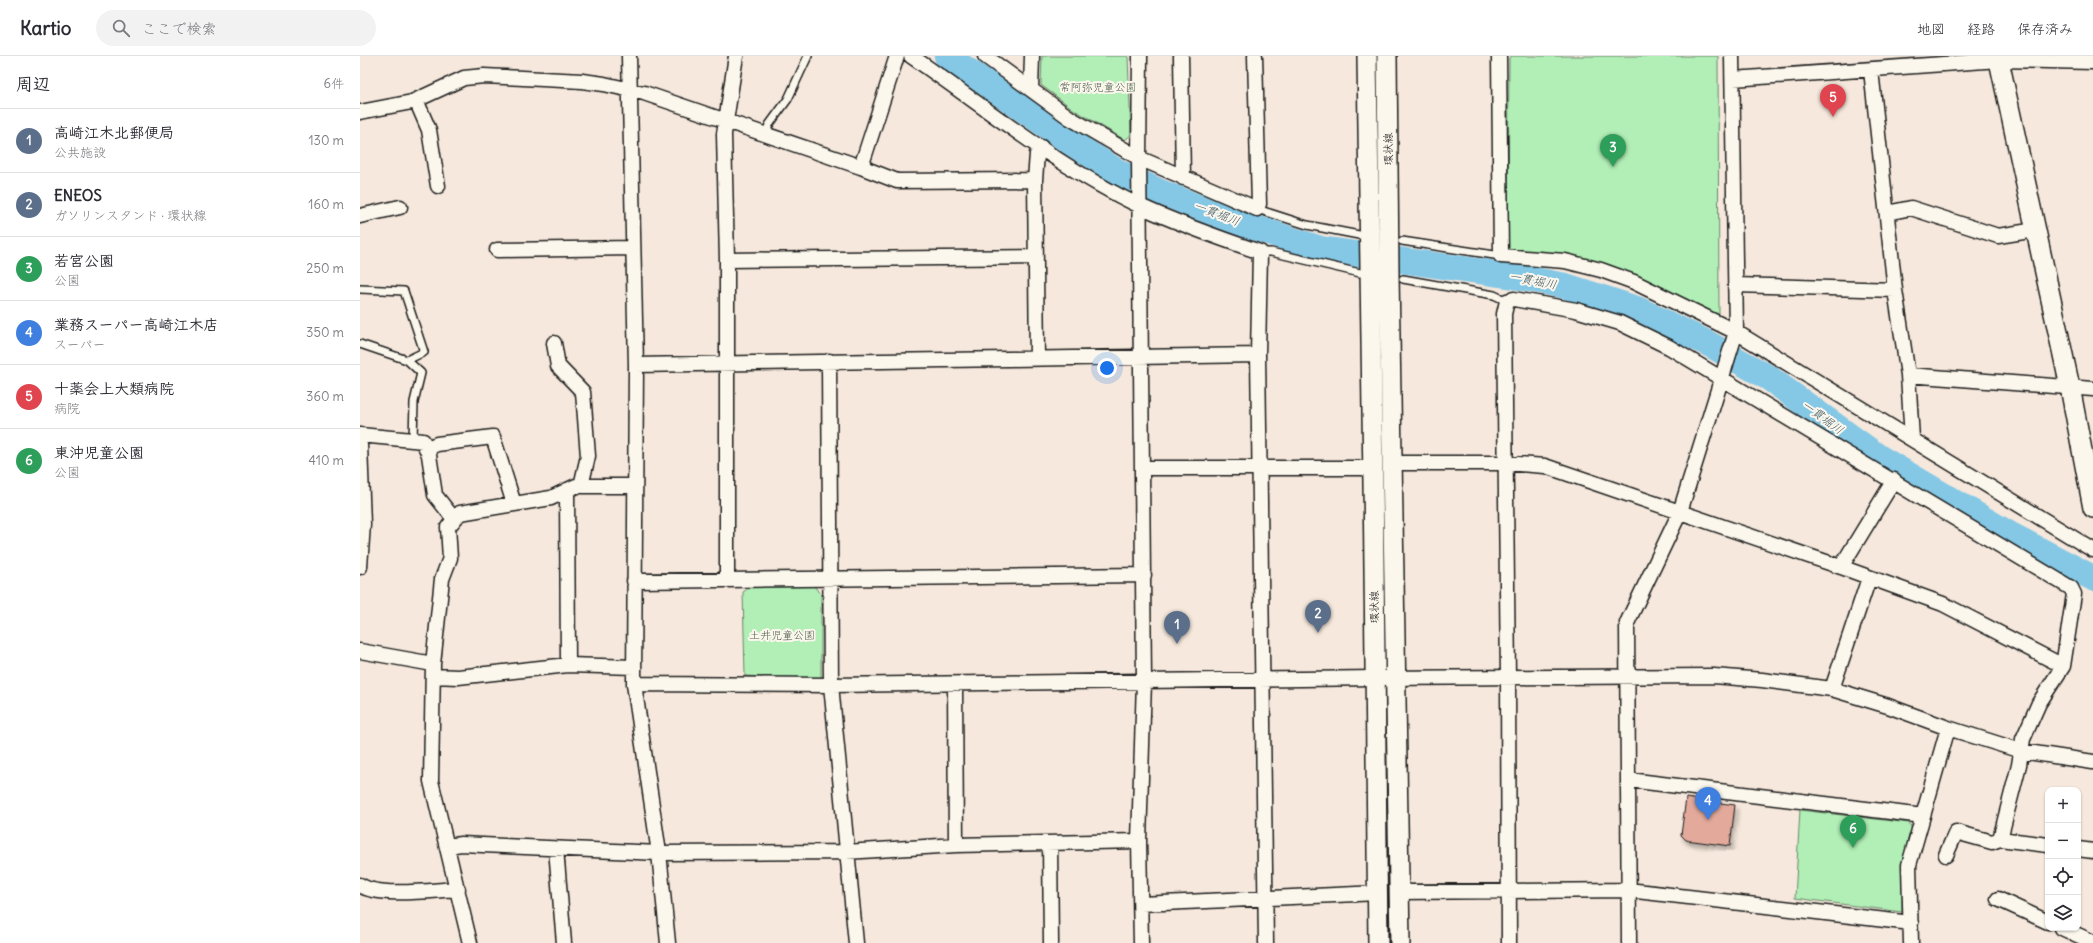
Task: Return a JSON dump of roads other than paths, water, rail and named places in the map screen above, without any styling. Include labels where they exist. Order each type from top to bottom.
[{"type":"street","points":[[629,56],[631,90],[636,365],[634,486],[634,684],[659,852],[668,943]]},
{"type":"street","points":[[727,579],[728,362],[724,134],[736,56]]},
{"type":"street","points":[[861,167],[897,56]]},
{"type":"street","points":[[911,56],[1085,176],[1140,205],[1221,239],[1260,252],[1258,355],[1266,943]]},
{"type":"street","points":[[985,56],[1070,118],[1138,158],[1257,209],[1259,204],[1255,56]]},
{"type":"street","points":[[1031,89],[1032,56]]},
{"type":"street","points":[[1140,56],[1138,158],[1140,205],[1144,575],[1144,681],[1139,841],[1141,943]]},
{"type":"street","points":[[1181,56],[1183,178]]},
{"type":"street","name":"環状線","points":[[1366,56],[1365,272],[1383,466],[1397,678],[1400,943]]},
{"type":"street","name":"環状線","points":[[1378,943],[1374,678],[1383,466],[1396,277],[1387,56]]},
{"type":"street","points":[[1499,56],[1501,256],[1565,261],[1601,270],[1634,282],[1736,332],[2093,550]]},
{"type":"street","points":[[1629,943],[1629,780],[1626,677],[1627,623],[1680,512],[1736,332],[1732,56]]},
{"type":"street","points":[[1733,80],[1871,70],[1998,58],[2093,62]]},
{"type":"street","points":[[1998,58],[2090,479],[2093,508]]},
{"type":"street","points":[[1871,70],[1895,290],[1908,375],[1912,439]]},
{"type":"street","points":[[360,112],[416,100],[464,78],[484,76],[582,81],[631,90],[686,107],[725,122],[861,167],[897,181],[1035,180]]},
{"type":"street","points":[[416,100],[430,130],[438,186]]},
{"type":"street","points":[[1037,359],[1035,180],[1037,154],[1041,147]]},
{"type":"street","points":[[360,216],[400,207]]},
{"type":"street","points":[[1887,213],[1911,208],[1998,236],[2036,230]]},
{"type":"street","points":[[498,250],[634,248]]},
{"type":"street","points":[[727,260],[1036,257]]},
{"type":"street","points":[[1736,284],[1895,290]]},
{"type":"street","points":[[1509,943],[1504,314],[1508,301],[1514,300],[1576,310],[1620,323],[1669,347],[1894,480],[2071,588],[2074,594],[2063,666],[2039,703],[2023,739],[2000,839]]},
{"type":"street","points":[[554,343],[558,366],[583,392],[588,456],[581,486]]},
{"type":"street","points":[[636,365],[728,362],[1258,355]]},
{"type":"street","points":[[829,361],[832,685],[846,852],[856,943]]},
{"type":"street","points":[[1908,375],[2093,389]]},
{"type":"street","points":[[360,435],[423,441],[428,448],[435,495],[454,519]]},
{"type":"street","points":[[428,448],[437,444],[493,437],[514,504]]},
{"type":"street","points":[[360,445],[363,524],[360,567]]},
{"type":"street","points":[[1143,468],[1259,468],[1505,463],[1545,466],[1841,566],[1869,578],[1943,604],[2063,666]]},
{"type":"street","points":[[1841,566],[1894,480]]},
{"type":"street","points":[[470,943],[448,846],[431,781],[433,670],[442,579],[450,558],[448,527],[460,513],[551,498],[576,486],[634,486]]},
{"type":"street","points":[[567,490],[568,665]]},
{"type":"street","points":[[634,581],[1144,575]]},
{"type":"street","points":[[1832,690],[1869,578]]},
{"type":"street","points":[[360,652],[458,677],[568,665],[634,667]]},
{"type":"street","points":[[634,684],[832,685],[1262,679],[1714,676],[1762,680],[1832,690],[1888,706],[1948,728],[2021,751],[2093,762]]},
{"type":"street","points":[[955,684],[956,845]]},
{"type":"street","points":[[1912,943],[1909,865],[1948,728]]},
{"type":"street","points":[[1629,780],[1923,816]]},
{"type":"street","points":[[1946,855],[1956,832],[1992,842],[2000,839],[2045,845]]},
{"type":"street","points":[[448,846],[461,844],[659,852],[846,852],[956,845],[1139,841]]},
{"type":"street","points":[[1050,843],[1050,943]]},
{"type":"street","points":[[556,849],[564,943]]},
{"type":"street","points":[[2081,849],[2093,851]]},
{"type":"street","points":[[360,885],[366,889],[384,892],[458,889]]},
{"type":"street","points":[[1400,892],[1628,890],[1911,923]]},
{"type":"street","points":[[1141,904],[1378,893]]},
{"type":"street","points":[[1998,899],[2045,921]]},
{"type":"street","points":[[2069,931],[2093,942]]},
{"type":"lane","points":[[765,135],[769,125],[788,99],[808,56]]},
{"type":"lane","points":[[1257,209],[1307,225],[1364,237]]},
{"type":"lane","points":[[1395,242],[1501,256]]},
{"type":"lane","points":[[1260,252],[1271,252],[1365,272]]},
{"type":"lane","points":[[1396,277],[1494,295],[1508,301]]},
{"type":"lane","points":[[360,289],[404,291],[424,352],[407,360]]},
{"type":"lane","points":[[360,344],[407,360],[421,373],[414,402],[413,439]]},
{"type":"waterway","name":"一貫堀川","points":[[947,56],[1073,144],[1120,173],[1158,191],[1225,218],[1321,249],[1513,276],[1566,286],[1637,309],[1709,344],[1769,378],[1880,458],[2009,534],[2093,578]]},
{"type":"place","name":"十薬会上大類病院","points":[[1833,117]]},
{"type":"place","name":"若宮公園","points":[[1613,167]]},
{"type":"place","name":"ENEOS","points":[[1318,633]]},
{"type":"place","name":"高崎江木北郵便局","points":[[1177,644]]},
{"type":"place","name":"業務スーパー高崎江木店","points":[[1708,820]]},
{"type":"place","name":"東沖児童公園","points":[[1853,848]]},
{"type":"park label","name":"常阿弥児童公園","points":[[1098,87]]},
{"type":"park label","name":"土井児童公園","points":[[782,635]]}]
